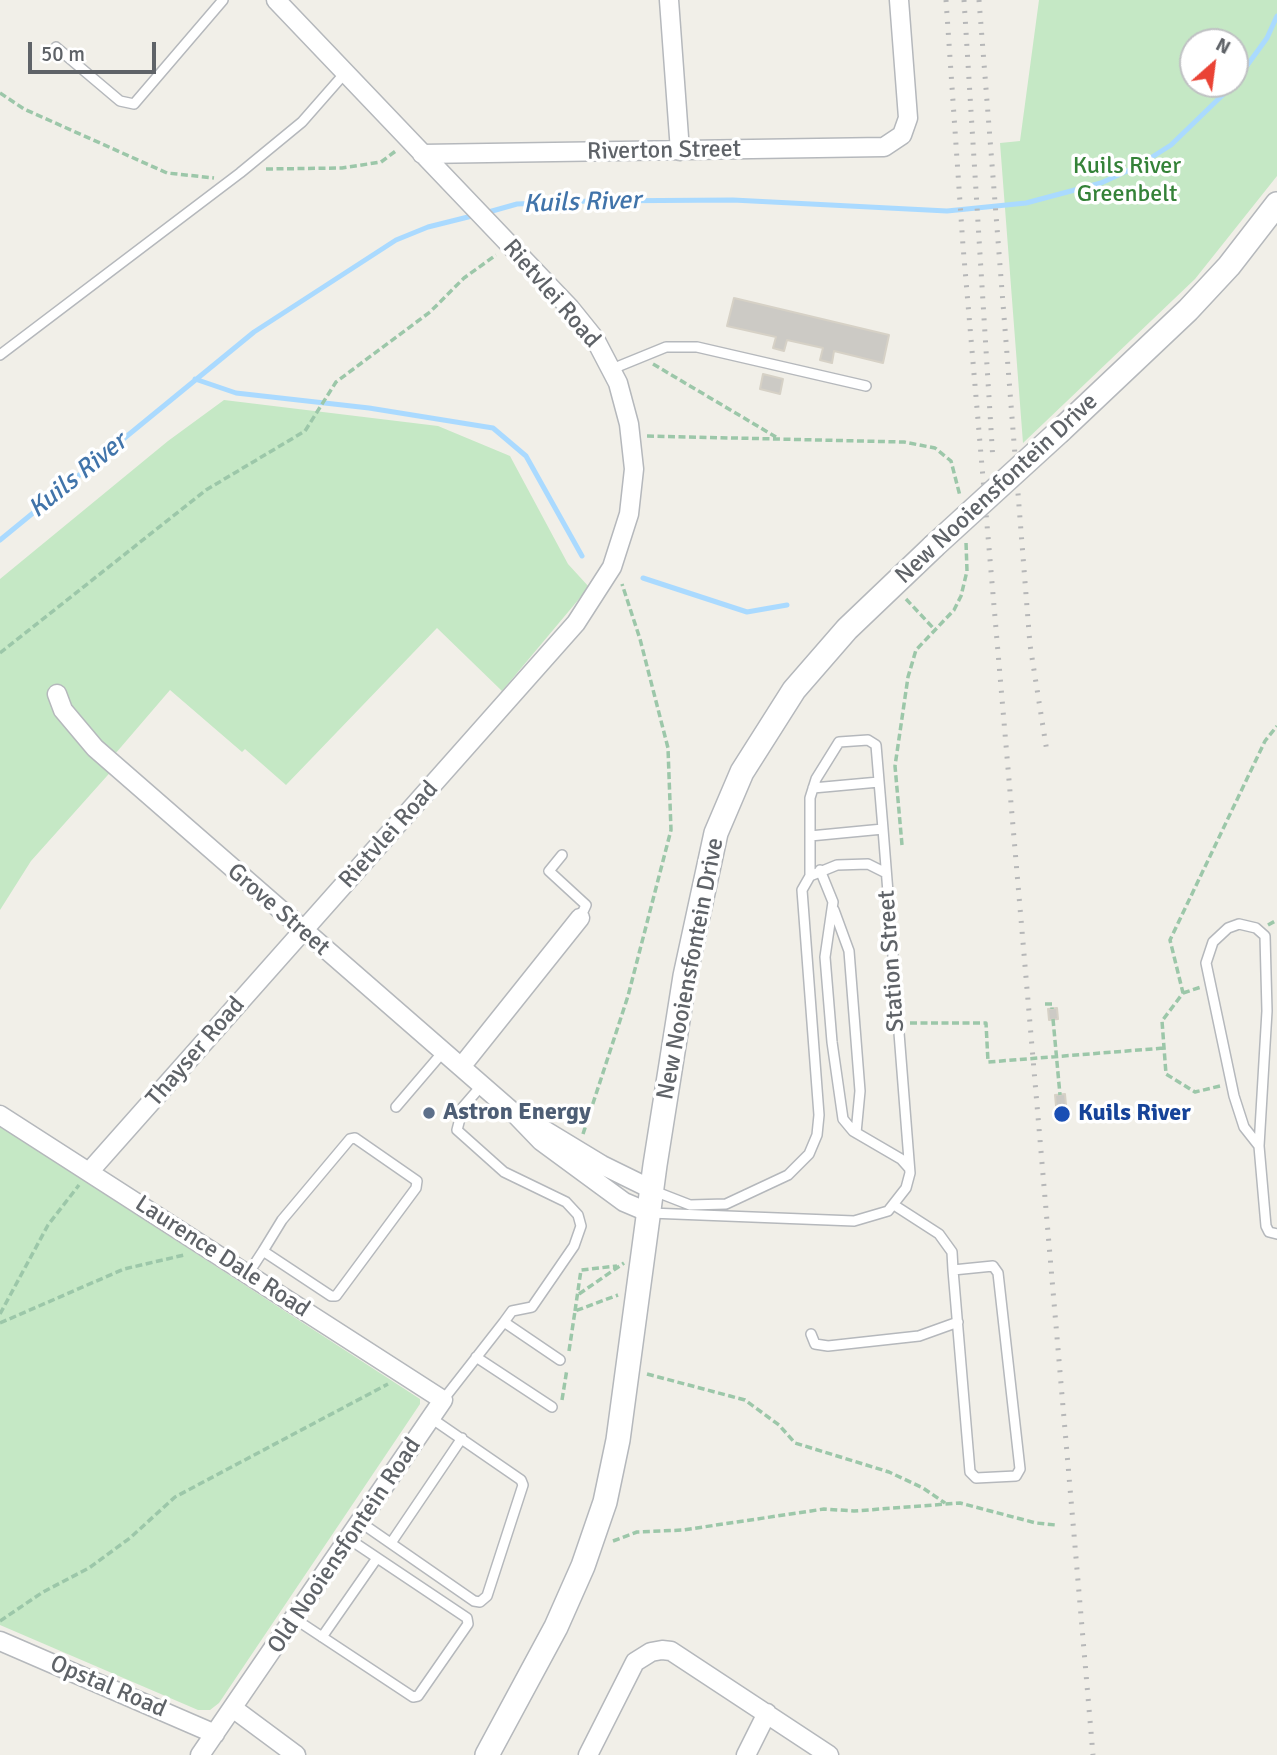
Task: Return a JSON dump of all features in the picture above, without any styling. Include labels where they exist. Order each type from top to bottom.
[{"type":"street","name":"Rietvlei Road","points":[[276,0],[452,186],[501,246],[570,308],[595,339],[612,369],[629,424],[634,469],[629,514],[612,567],[576,623],[302,932]]},
{"type":"street","points":[[669,0],[680,151]]},
{"type":"street","name":"Riverton Street","points":[[422,154],[876,149],[891,144],[902,135],[908,118],[899,0]]},
{"type":"street","name":"New Nooiensfontein Drive","points":[[487,1755],[556,1627],[583,1566],[605,1502],[618,1440],[685,976],[708,862],[727,803],[761,738],[817,661],[934,546],[1188,310],[1229,266],[1277,204]]},
{"type":"street","name":"Grove Street","points":[[57,694],[63,710],[95,748],[302,932],[515,1114],[541,1141],[624,1202],[650,1213]]},
{"type":"street","points":[[461,1067],[580,918]]},
{"type":"street","name":"Thayser Road","points":[[89,1172],[302,932]]},
{"type":"street","name":"Grove Street","points":[[515,1114],[602,1165],[653,1190]]},
{"type":"street","name":"Laurence Dale Road","points":[[0,1115],[443,1400]]},
{"type":"street","name":"Old Nooiensfontein Road","points":[[200,1755],[443,1400]]},
{"type":"street","name":"Opstal Road","points":[[0,1641],[215,1734]]},
{"type":"street","points":[[588,1755],[635,1662],[651,1652],[671,1651],[829,1755]]},
{"type":"street","points":[[234,1709],[296,1755]]},
{"type":"street","points":[[746,1755],[767,1713]]},
{"type":"lane","points":[[56,47],[120,101],[134,104],[223,0]]},
{"type":"lane","points":[[0,355],[240,173],[302,122],[345,73]]},
{"type":"lane","points":[[612,369],[666,347],[697,347],[866,386]]},
{"type":"lane","points":[[653,1190],[690,1205],[726,1204],[788,1175],[802,1164],[814,1146],[819,1115],[802,890],[810,876],[813,788],[835,745],[845,740],[869,740],[876,745],[884,872]]},
{"type":"lane","points":[[813,788],[879,782]]},
{"type":"lane","points":[[810,836],[883,829]]},
{"type":"lane","points":[[562,855],[549,871],[586,905],[580,918]]},
{"type":"lane","name":"Station Street","points":[[810,876],[820,870],[860,864],[884,872],[909,1168],[906,1188],[894,1205]]},
{"type":"lane","points":[[820,870],[832,895],[833,909],[825,957],[832,1042],[843,1119],[856,1133],[901,1159],[909,1168]]},
{"type":"lane","points":[[833,909],[849,951],[859,1081],[856,1133]]},
{"type":"lane","points":[[1259,1146],[1244,1127],[1237,1106],[1209,983],[1208,952],[1222,933],[1248,924],[1265,936],[1267,1011],[1259,1146],[1266,1226],[1269,1232],[1277,1234]]},
{"type":"lane","points":[[396,1107],[443,1052]]},
{"type":"lane","points":[[482,1086],[463,1107],[457,1130],[504,1172],[566,1202],[578,1215],[581,1226],[574,1246],[532,1307],[512,1311],[504,1322],[560,1360]]},
{"type":"lane","points":[[248,1274],[262,1251],[282,1220],[350,1139],[355,1138],[416,1181],[416,1188],[336,1296],[331,1296],[262,1251]]},
{"type":"lane","points":[[650,1213],[854,1221],[876,1217],[894,1205],[943,1238],[952,1252],[953,1270],[970,1472],[976,1478],[1016,1476],[1020,1469],[997,1269],[993,1266],[953,1270]]},
{"type":"lane","name":"Old Nooiensfontein Road","points":[[443,1400],[504,1322]]},
{"type":"lane","points":[[811,1334],[815,1344],[828,1346],[919,1336],[958,1322]]},
{"type":"lane","points":[[476,1357],[552,1407]]},
{"type":"lane","points":[[360,1522],[474,1601],[480,1602],[488,1596],[523,1485],[518,1475],[431,1418]]},
{"type":"lane","points":[[391,1543],[462,1438]]},
{"type":"lane","points":[[295,1619],[413,1697],[418,1696],[461,1635],[468,1623],[467,1618],[349,1539]]},
{"type":"lane","points":[[322,1637],[377,1558]]},
{"type":"path","points":[[0,93],[24,109],[167,173],[214,178],[271,168],[342,168],[381,162],[398,150]]},
{"type":"path","points":[[0,653],[206,490],[310,425],[336,382],[430,313],[464,278],[501,246]]},
{"type":"path","points":[[642,356],[778,439]]},
{"type":"path","points":[[645,436],[904,442],[934,448],[951,461],[960,500]]},
{"type":"path","points":[[902,845],[895,766],[908,677],[916,650],[954,610],[967,571],[966,540]]},
{"type":"path","points":[[582,1140],[628,996],[671,830],[668,748],[640,639],[620,580]]},
{"type":"path","points":[[902,595],[936,631]]},
{"type":"path","points":[[1183,993],[1170,940],[1265,741],[1277,726]]},
{"type":"path","points":[[1209,983],[1183,993],[1162,1021],[1166,1074],[1195,1092],[1211,1089]]},
{"type":"path","points":[[1045,1004],[1052,1006],[1058,1003]]},
{"type":"path","points":[[1053,1019],[1060,1095]]},
{"type":"path","points":[[920,1023],[986,1023],[988,1062],[1164,1048]]},
{"type":"path","points":[[1054,1110],[1068,1109]]},
{"type":"path","points":[[0,1314],[48,1225],[89,1172]]},
{"type":"path","points":[[0,1323],[124,1269],[206,1248]]},
{"type":"path","points":[[578,1294],[626,1262]]},
{"type":"path","points":[[562,1400],[581,1270],[617,1266]]},
{"type":"path","points":[[575,1311],[622,1294]]},
{"type":"path","points":[[0,1621],[43,1592],[89,1568],[130,1538],[175,1497],[222,1470],[364,1398],[388,1384],[398,1371]]},
{"type":"path","points":[[647,1374],[745,1400],[779,1425],[795,1443],[889,1472],[923,1488],[947,1504]]},
{"type":"path","points":[[608,1543],[637,1532],[683,1530],[824,1509],[854,1511],[960,1503],[1036,1523],[1056,1525]]},
{"type":"green space","name":"Kuils River Greenbelt","points":[[1039,0],[1277,0],[1277,176],[1195,279],[1023,443],[1000,143],[1020,141]]},
{"type":"green space","points":[[224,400],[438,426],[510,456],[568,564],[589,587],[502,691],[437,628],[286,785],[245,749],[242,752],[170,690],[109,761],[115,767],[31,861],[0,910],[0,579],[168,441]]},
{"type":"green space","points":[[0,1126],[420,1399],[420,1404],[219,1703],[210,1710],[198,1710],[0,1625]]},
{"type":"building","points":[[734,298],[889,335],[883,363],[834,351],[832,363],[820,360],[823,348],[787,340],[784,351],[773,348],[776,337],[727,326]]},
{"type":"building","points":[[763,374],[783,379],[780,394],[760,389]]},
{"type":"building","points":[[1057,1008],[1058,1019],[1049,1020],[1048,1009]]},
{"type":"building","points":[[1065,1094],[1066,1105],[1056,1106],[1055,1095]]},
{"type":"waterway","name":"Kuils River","points":[[1249,63],[1267,38],[1277,16]]},
{"type":"waterway","name":"Kuils River","points":[[485,213],[517,204],[589,201],[733,200],[947,211],[1026,203],[1101,183],[1138,166],[1171,145],[1220,98]]},
{"type":"waterway","name":"Kuils River","points":[[0,540],[254,332],[396,240],[428,227],[476,215]]},
{"type":"waterway","points":[[195,379],[236,393],[369,408],[493,428],[526,456],[582,556]]},
{"type":"waterway","points":[[643,578],[747,612],[787,605]]},
{"type":"railway","points":[[946,0],[963,246],[1093,1755]]},
{"type":"railway","points":[[964,0],[993,461]]},
{"type":"railway","points":[[979,0],[1030,645],[1047,752]]},
{"type":"place","name":"Astron Energy","points":[[429,1113]]},
{"type":"place","name":"Kuils River","points":[[1062,1114]]}]
